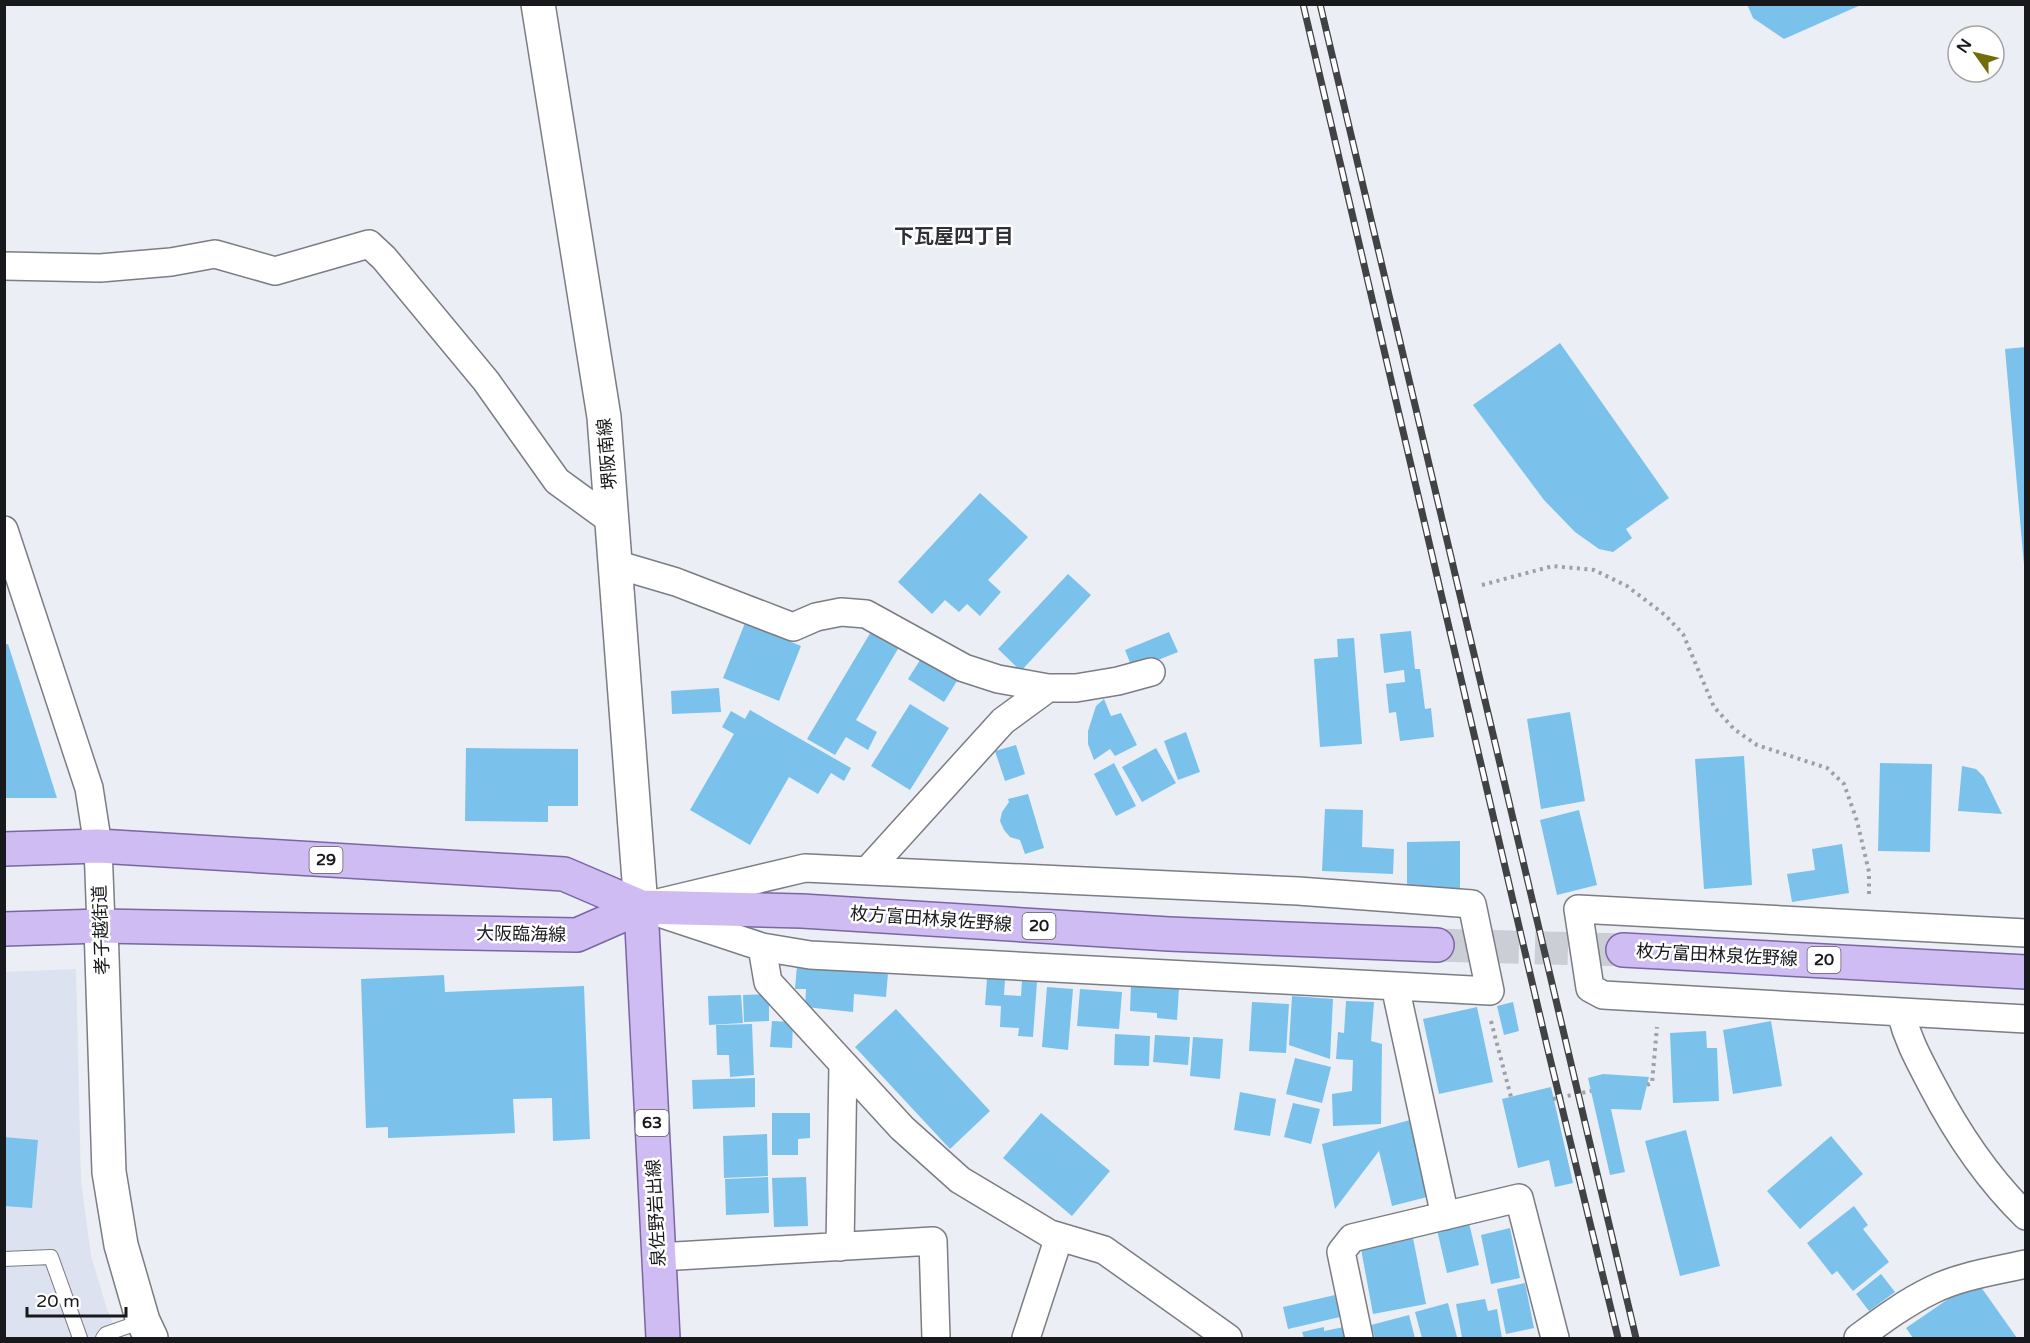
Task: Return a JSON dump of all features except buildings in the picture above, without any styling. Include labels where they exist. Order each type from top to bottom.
[{"type":"main road","name":"堺阪南線","points":[[538,4],[604,417],[641,908]]},
{"type":"main road","name":"29","points":[[4,849],[98,846],[564,874],[641,908]]},
{"type":"main road","name":"大阪臨海線","points":[[4,929],[101,926],[577,934],[641,908]]},
{"type":"main road","name":"枚方富田林泉佐野線","points":[[641,908],[802,911],[1168,934],[1437,945]]},
{"type":"main road","name":"泉佐野岩出線","points":[[641,908],[663,1338]]},
{"type":"main road","name":"孝子越街道","points":[[101,926],[109,1172],[121,1245],[147,1330]]},
{"type":"main road","name":"枚方富田林泉佐野線","points":[[1623,950],[2025,972]]},
{"type":"street","points":[[4,266],[100,268],[171,262],[215,254],[274,271],[369,244],[384,258],[486,381],[557,482],[612,521]]},
{"type":"street","name":"孝子越街道","points":[[4,530],[89,788],[98,846],[101,926]]},
{"type":"street","points":[[615,564],[676,582],[793,627],[816,617],[841,612],[866,614],[964,668],[998,678],[1048,688],[1076,688],[1151,672]]},
{"type":"street","points":[[867,871],[1003,721],[1048,688]]},
{"type":"street","points":[[805,867],[1298,891],[1472,904],[1490,991],[810,955],[762,947],[641,908],[805,867]]},
{"type":"street","points":[[2025,933],[1578,909],[1590,988],[1603,995],[2025,1019]]},
{"type":"street","points":[[762,947],[768,982],[902,1128],[960,1180],[1050,1234],[1104,1250],[1228,1338]]},
{"type":"street","points":[[1395,986],[1445,1216]]},
{"type":"street","points":[[1901,1013],[1907,1038],[1953,1126],[2001,1192],[2025,1216]]},
{"type":"street","points":[[840,1247],[843,1064]]},
{"type":"street","points":[[1359,1338],[1341,1252],[1352,1238],[1519,1198],[1555,1338]]},
{"type":"street","points":[[1026,1338],[1059,1237]]},
{"type":"street","points":[[659,1257],[933,1241],[936,1338]]},
{"type":"street","points":[[1858,1338],[1932,1290],[1970,1277],[2025,1264]]},
{"type":"lane","points":[[4,1259],[51,1257],[80,1338]]},
{"type":"lane","points":[[103,1338],[106,1334],[147,1330]]},
{"type":"path","points":[[1482,585],[1553,566],[1594,570],[1627,586],[1665,615],[1683,634],[1714,707],[1734,729],[1757,745],[1827,768],[1844,784],[1857,821],[1869,872],[1869,925]]},
{"type":"path","points":[[1484,991],[1511,1097]]},
{"type":"path","points":[[1647,1084],[1652,1083],[1658,999]]},
{"type":"path","points":[[1553,1100],[1591,1091]]},
{"type":"shaded area","points":[[76,969],[81,1181],[91,1256],[107,1309],[119,1338],[5,1338],[4,972]]},
{"type":"tunnel","points":[[1437,945],[1623,950]]},
{"type":"railway","points":[[1303,4],[1547,1046],[1618,1338]]},
{"type":"railway","points":[[1320,4],[1636,1338]]},
{"type":"district","name":"下瓦屋四丁目","points":[[954,237]]}]
